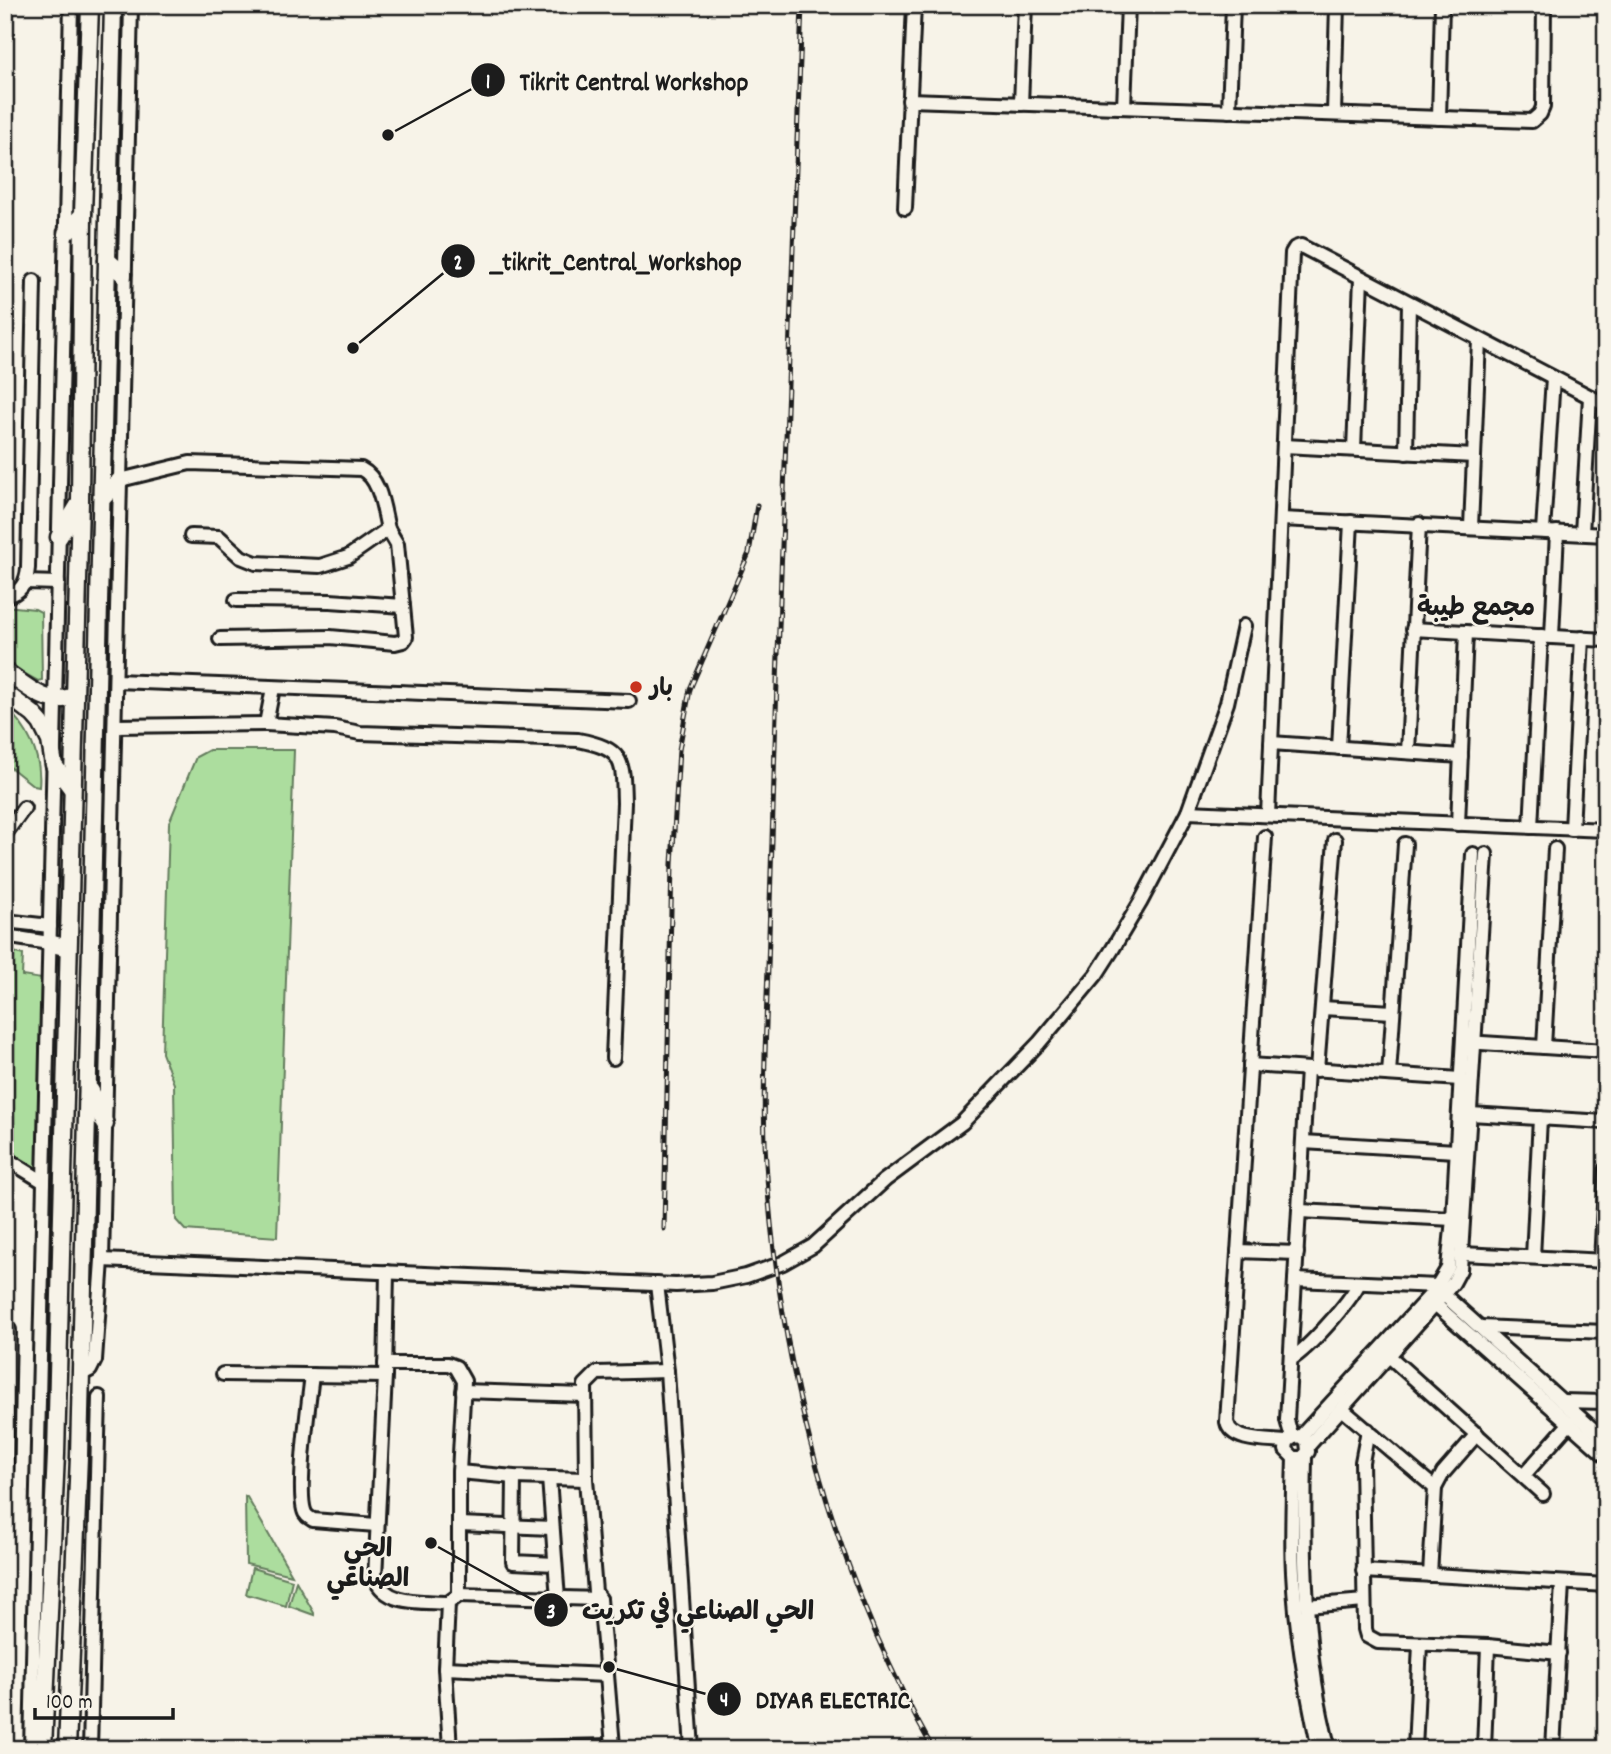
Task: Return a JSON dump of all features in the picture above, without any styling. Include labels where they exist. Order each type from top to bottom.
[{"type":"main road","points":[[43,1749],[56,1454],[90,5]]},
{"type":"main road","points":[[67,1749],[79,1456],[113,5]]},
{"type":"main road","points":[[89,70],[112,69]]},
{"type":"main road","points":[[66,233],[83,214]]},
{"type":"main road","points":[[107,260],[123,274]]},
{"type":"main road","points":[[102,499],[120,480]]},
{"type":"main road","points":[[59,537],[80,501]]},
{"type":"main road","points":[[5,671],[35,692],[55,700],[61,701],[75,695]]},
{"type":"main road","points":[[5,693],[41,723],[50,741],[54,765],[72,789]]},
{"type":"main road","points":[[49,943],[68,948]]},
{"type":"main road","points":[[88,1085],[105,1124]]},
{"type":"main road","points":[[56,1454],[79,1456]]},
{"type":"street","points":[[32,1749],[71,5]]},
{"type":"street","points":[[80,1375],[90,1370],[95,1360],[102,1260],[131,5]]},
{"type":"street","points":[[905,208],[914,5]]},
{"type":"street","points":[[1021,104],[1025,5]]},
{"type":"street","points":[[1124,107],[1128,5]]},
{"type":"street","points":[[1229,111],[1233,5]]},
{"type":"street","points":[[1334,114],[1337,5]]},
{"type":"street","points":[[1439,118],[1442,5]]},
{"type":"street","points":[[909,100],[1528,121],[1535,119],[1543,107],[1544,5]]},
{"type":"street","points":[[1268,815],[1293,250],[1301,246],[1606,405]]},
{"type":"street","points":[[1354,449],[1361,278]]},
{"type":"street","points":[[5,596],[14,594],[25,582],[28,568],[34,281]]},
{"type":"street","points":[[1406,453],[1409,303]]},
{"type":"street","points":[[1471,527],[1479,340]]},
{"type":"street","points":[[1543,531],[1553,378]]},
{"type":"street","points":[[1581,533],[1590,397]]},
{"type":"street","points":[[1284,446],[1474,456]]},
{"type":"street","points":[[120,480],[190,463],[361,469],[371,476],[376,484],[388,529],[397,544],[406,637],[403,641],[395,643],[330,637],[220,639]]},
{"type":"street","points":[[1281,519],[1606,535]]},
{"type":"street","points":[[1339,748],[1351,522]]},
{"type":"street","points":[[1408,752],[1419,524]]},
{"type":"street","points":[[191,536],[219,537],[241,557],[256,564],[320,566],[348,557],[388,529]]},
{"type":"street","points":[[1531,827],[1557,532]]},
{"type":"street","points":[[25,582],[58,583]]},
{"type":"street","points":[[236,600],[330,601],[403,606]]},
{"type":"street","points":[[102,1260],[657,1284],[712,1283],[746,1276],[783,1263],[813,1246],[885,1180],[962,1123],[1021,1064],[1096,975],[1140,903],[1188,812],[1227,703],[1244,626]]},
{"type":"street","points":[[1413,629],[1606,639]]},
{"type":"street","points":[[1458,824],[1466,632]]},
{"type":"street","points":[[1572,829],[1582,638]]},
{"type":"street","points":[[116,681],[629,701]]},
{"type":"street","points":[[266,724],[274,688]]},
{"type":"street","points":[[115,726],[266,724],[373,733],[578,740],[600,744],[616,754],[623,768],[624,803],[613,1058]]},
{"type":"street","points":[[1271,743],[1461,756]]},
{"type":"street","points":[[5,834],[24,808]]},
{"type":"street","points":[[1188,812],[1606,830]]},
{"type":"street","points":[[1265,837],[1227,1425],[1230,1431],[1238,1436],[1298,1446],[1342,1409],[1439,1295],[1450,1261],[1460,1079],[1468,1042]]},
{"type":"street","points":[[1329,1749],[1313,1693],[1294,1594],[1298,1446],[1287,1425],[1303,1142],[1322,1009],[1335,840]]},
{"type":"street","points":[[1389,1074],[1405,845]]},
{"type":"street","points":[[1544,1047],[1555,849]]},
{"type":"street","points":[[1298,1446],[1457,1277],[1462,1254],[1470,1114],[1468,1042],[1480,854]]},
{"type":"street","points":[[5,921],[50,926]]},
{"type":"street","points":[[5,936],[49,943]]},
{"type":"street","points":[[1322,1009],[1394,1012]]},
{"type":"street","points":[[1468,1042],[1606,1051]]},
{"type":"street","points":[[1250,1065],[1460,1079]]},
{"type":"street","points":[[1470,1114],[1606,1122]]},
{"type":"street","points":[[1532,1258],[1540,1118]]},
{"type":"street","points":[[1303,1142],[1456,1151]]},
{"type":"street","points":[[5,1158],[44,1182]]},
{"type":"street","points":[[1462,1254],[1603,1261],[1606,1169]]},
{"type":"street","points":[[1300,1211],[1453,1219]]},
{"type":"street","points":[[1238,1251],[1297,1253]]},
{"type":"street","points":[[387,1272],[385,1370],[374,1568],[379,1589],[394,1598],[600,1599]]},
{"type":"street","points":[[1295,1280],[1359,1283],[1439,1295],[1480,1327],[1606,1441]]},
{"type":"street","points":[[1291,1359],[1305,1349],[1359,1283]]},
{"type":"street","points":[[657,1284],[667,1371],[692,1749]]},
{"type":"street","points":[[1439,1295],[1606,1456]]},
{"type":"street","points":[[5,1327],[9,1330],[5,1529]]},
{"type":"street","points":[[1480,1327],[1606,1332]]},
{"type":"street","points":[[1389,1356],[1543,1494]]},
{"type":"street","points":[[223,1374],[312,1375],[452,1365],[462,1376],[460,1524],[445,1668],[450,1749]]},
{"type":"street","points":[[469,1749],[613,1748],[600,1599],[595,1591],[586,1479],[585,1385],[597,1373],[667,1371]]},
{"type":"street","points":[[312,1375],[304,1456],[302,1503],[305,1514],[313,1520],[376,1525]]},
{"type":"street","points":[[463,1391],[585,1395]]},
{"type":"street","points":[[90,1749],[99,1397]]},
{"type":"street","points":[[1562,1401],[1606,1402]]},
{"type":"street","points":[[1342,1409],[1435,1488]]},
{"type":"street","points":[[1524,1475],[1570,1423]]},
{"type":"street","points":[[1368,1430],[1362,1462],[1363,1571],[1366,1633],[1370,1639],[1378,1642],[1488,1646],[1559,1653]]},
{"type":"street","points":[[1430,1575],[1435,1488],[1443,1473],[1477,1434]]},
{"type":"street","points":[[459,1472],[586,1479]]},
{"type":"street","points":[[514,1477],[513,1562],[555,1564]]},
{"type":"street","points":[[549,1478],[558,1599]]},
{"type":"street","points":[[1298,1506],[1319,1749]]},
{"type":"street","points":[[460,1524],[551,1528]]},
{"type":"street","points":[[1363,1571],[1606,1585]]},
{"type":"street","points":[[1553,1749],[1562,1583]]},
{"type":"street","points":[[1307,1606],[1364,1601]]},
{"type":"street","points":[[1415,1749],[1420,1644]]},
{"type":"street","points":[[1484,1749],[1488,1646]]},
{"type":"street","points":[[445,1668],[607,1675]]},
{"type":"green space","points":[[5,606],[41,612],[42,680],[38,681],[5,663]]},
{"type":"green space","points":[[5,707],[32,743],[38,764],[39,787],[5,763]]},
{"type":"green space","points":[[209,750],[294,750],[277,1237],[185,1230],[176,1220],[174,1084],[162,1053],[169,823],[196,757]]},
{"type":"green space","points":[[5,949],[23,955],[22,976],[42,979],[37,1169],[5,1151]]},
{"type":"green space","points":[[245,1496],[247,1497],[292,1575],[246,1564]]},
{"type":"green space","points":[[252,1568],[292,1580],[286,1606],[246,1594]]},
{"type":"green space","points":[[296,1581],[314,1613],[314,1615],[289,1606]]},
{"type":"railway","points":[[802,5],[765,1040],[766,1163],[783,1315],[816,1465],[839,1539],[866,1611],[897,1681],[933,1749]]},
{"type":"railway","points":[[664,1229],[672,864],[679,750],[690,689],[749,553],[757,505]]},
{"type":"place","name":"Tikrit Central Workshop","points":[[388,135]]},
{"type":"place","name":"_tikrit_Central_Workshop","points":[[353,348]]},
{"type":"place","name":"بار","points":[[636,687]]},
{"type":"place","name":"الحي الصناعي في تكريت","points":[[431,1543]]},
{"type":"place","name":"DIYAR ELECTRIC","points":[[609,1667]]},
{"type":"district","name":"مجمع طيبة","points":[[1476,606]]},
{"type":"district","name":"الحي الصناعي","points":[[368,1562]]}]
